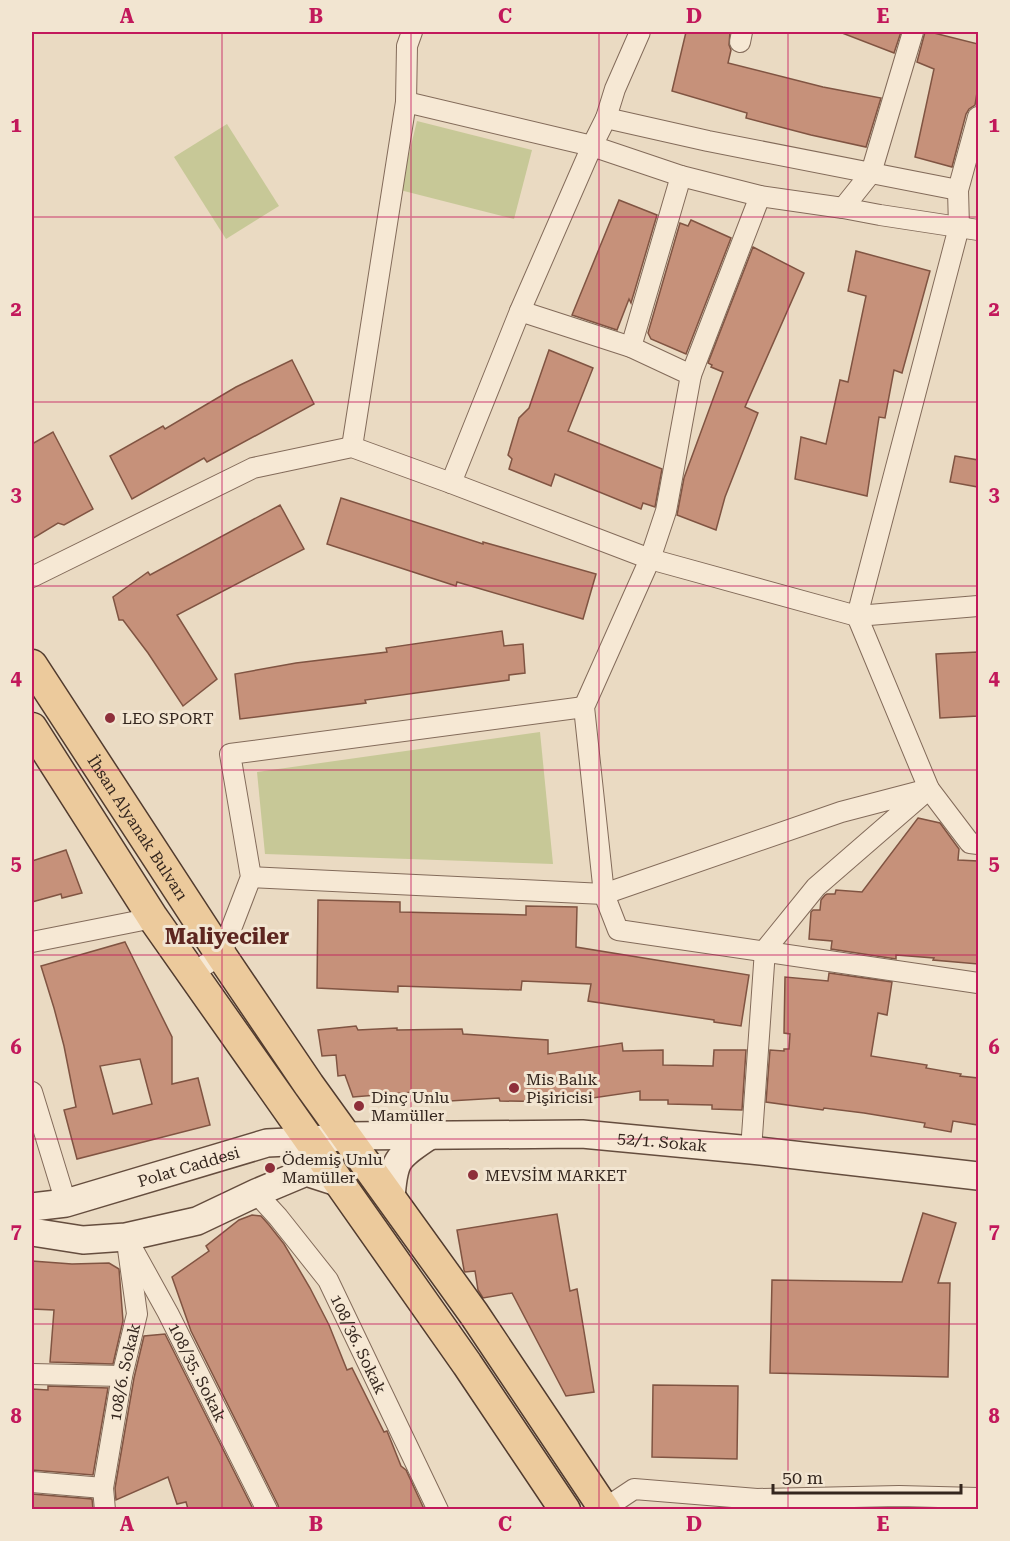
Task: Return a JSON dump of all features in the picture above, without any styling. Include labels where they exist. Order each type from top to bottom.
[{"type":"main road","name":"İhsan Alyanak Bulvarı","points":[[32,665],[221,955],[322,1103],[321,1149]]},
{"type":"main road","points":[[32,728],[153,918],[283,1104],[321,1149],[340,1184],[565,1509]]},
{"type":"main road","points":[[267,1143],[279,1124],[283,1104]]},
{"type":"main road","name":"52/1. Sokak","points":[[321,1149],[429,1136],[582,1134],[750,1150],[978,1176]]},
{"type":"main road","points":[[391,1198],[396,1161],[429,1136]]},
{"type":"main road","name":"Polat Caddesi","points":[[32,1207],[66,1203],[267,1143],[321,1149]]},
{"type":"main road","points":[[32,1232],[83,1240],[126,1237],[197,1221],[256,1193],[321,1149]]},
{"type":"main road","points":[[321,1149],[391,1198],[474,1314],[604,1509]]},
{"type":"street","points":[[352,447],[406,102],[407,46],[412,32]]},
{"type":"street","points":[[451,483],[520,311],[606,118],[615,89],[640,32]]},
{"type":"street","points":[[843,208],[871,173],[913,32]]},
{"type":"street","points":[[406,102],[592,146],[681,176],[760,196],[969,228]]},
{"type":"street","points":[[978,117],[958,190],[969,228],[857,616],[929,789],[970,843],[978,844]]},
{"type":"street","points":[[606,118],[708,141],[958,190]]},
{"type":"street","points":[[631,347],[681,176]]},
{"type":"street","points":[[760,196],[691,375],[666,511],[650,559],[584,707],[604,894],[618,930],[978,983]]},
{"type":"street","points":[[520,311],[631,347],[691,375]]},
{"type":"street","points":[[32,577],[253,468],[352,447],[650,559],[857,616],[978,606]]},
{"type":"street","points":[[192,973],[221,955],[251,877],[230,754],[584,707]]},
{"type":"street","points":[[251,877],[604,894],[841,812],[929,789]]},
{"type":"street","points":[[750,1150],[765,950],[816,887],[929,789]]},
{"type":"street","points":[[32,942],[153,918]]},
{"type":"street","points":[[32,1092],[66,1203]]},
{"type":"street","name":"108/36. Sokak","points":[[256,1193],[278,1217],[327,1280],[438,1509]]},
{"type":"street","name":"108/6. Sokak","points":[[105,1509],[104,1488],[122,1376],[137,1314],[126,1237]]},
{"type":"street","name":"108/35. Sokak","points":[[126,1237],[168,1313],[267,1509]]},
{"type":"street","points":[[32,1374],[122,1376]]},
{"type":"street","points":[[32,1482],[104,1488]]},
{"type":"street","points":[[604,1509],[634,1489],[754,1504],[899,1496],[978,1498]]},
{"type":"green space","points":[[417,121],[532,150],[514,219],[400,190]]},
{"type":"green space","points":[[227,124],[279,206],[226,239],[174,157]]},
{"type":"green space","points":[[540,732],[553,864],[265,854],[257,772]]},
{"type":"building","points":[[686,32],[730,32],[731,50],[728,63],[823,87],[881,98],[866,147],[746,118],[747,113],[672,91]]},
{"type":"building","points":[[843,32],[901,32],[894,53]]},
{"type":"building","points":[[925,32],[978,44],[978,86],[975,105],[966,114],[952,167],[915,157],[934,69],[917,62]]},
{"type":"building","points":[[619,200],[657,215],[631,303],[629,299],[617,330],[572,315]]},
{"type":"building","points":[[691,220],[731,238],[686,354],[651,339],[648,333],[680,223],[688,226]]},
{"type":"building","points":[[753,247],[804,273],[745,407],[758,413],[725,497],[716,530],[677,515],[684,478],[723,372],[711,367],[712,365],[708,363]]},
{"type":"building","points":[[856,251],[930,271],[902,373],[894,370],[885,418],[879,417],[867,496],[795,479],[801,437],[826,444],[840,380],[848,382],[866,296],[848,291]]},
{"type":"building","points":[[549,350],[593,368],[568,431],[662,469],[655,507],[643,503],[641,509],[555,474],[551,486],[509,469],[512,459],[508,455],[519,418],[529,408]]},
{"type":"building","points":[[292,360],[314,404],[207,462],[204,458],[132,499],[110,456],[163,426],[165,429],[236,387]]},
{"type":"building","points":[[53,432],[93,509],[64,525],[58,523],[32,539],[32,444]]},
{"type":"building","points":[[955,456],[978,460],[978,487],[950,482]]},
{"type":"building","points":[[341,498],[483,544],[483,542],[596,574],[583,619],[457,582],[456,586],[327,544]]},
{"type":"building","points":[[280,505],[304,549],[177,615],[217,679],[183,706],[148,653],[123,620],[119,620],[113,597],[148,572],[150,575]]},
{"type":"building","points":[[502,631],[504,646],[523,644],[525,673],[509,675],[509,680],[365,700],[366,703],[240,719],[235,674],[296,663],[387,652],[386,648]]},
{"type":"building","points":[[978,652],[978,716],[940,718],[936,654]]},
{"type":"building","points":[[918,818],[940,823],[959,849],[958,860],[978,861],[978,964],[896,955],[896,959],[831,949],[832,941],[809,939],[811,912],[820,910],[821,900],[825,895],[835,894],[836,890],[862,892]]},
{"type":"building","points":[[66,850],[82,893],[62,898],[61,894],[32,902],[32,861]]},
{"type":"building","points":[[318,900],[400,902],[400,912],[526,915],[526,906],[577,907],[576,947],[749,975],[741,1026],[588,1001],[591,984],[522,981],[521,990],[398,986],[398,992],[317,988]]},
{"type":"building","points":[[125,942],[172,1037],[172,1084],[198,1078],[210,1125],[77,1159],[64,1110],[76,1107],[64,1046],[41,966]],"holes":[[[140,1059],[152,1104],[113,1114],[100,1066]]]},
{"type":"building","points":[[829,973],[892,982],[887,1015],[878,1013],[871,1056],[927,1065],[926,1068],[978,1078],[978,1125],[953,1121],[951,1132],[924,1127],[925,1123],[864,1113],[766,1102],[770,1050],[789,1049],[790,1034],[784,1033],[785,977],[828,981]]},
{"type":"building","points":[[356,1026],[358,1030],[462,1029],[463,1034],[548,1040],[548,1054],[622,1043],[623,1051],[663,1050],[663,1065],[713,1066],[714,1050],[746,1050],[742,1110],[712,1109],[712,1105],[668,1104],[668,1100],[640,1100],[640,1091],[565,1102],[500,1101],[499,1098],[416,1103],[414,1092],[353,1097],[345,1075],[338,1076],[336,1055],[322,1056],[318,1030]]},
{"type":"building","points":[[923,1213],[956,1223],[938,1283],[950,1283],[948,1377],[770,1373],[772,1280],[902,1282]]},
{"type":"building","points":[[557,1214],[570,1291],[577,1289],[594,1392],[566,1396],[512,1293],[483,1298],[478,1290],[475,1271],[465,1272],[457,1230]]},
{"type":"building","points":[[252,1215],[261,1216],[269,1225],[284,1244],[310,1288],[329,1325],[347,1370],[352,1368],[384,1432],[387,1431],[401,1466],[406,1470],[424,1509],[279,1509],[191,1331],[172,1277],[209,1251],[206,1246],[239,1220]]},
{"type":"building","points":[[32,1261],[72,1264],[109,1263],[119,1269],[123,1321],[113,1364],[50,1362],[54,1310],[32,1309]]},
{"type":"building","points":[[165,1334],[253,1509],[188,1509],[186,1502],[177,1504],[168,1477],[116,1500],[115,1488],[134,1378],[144,1336]]},
{"type":"building","points":[[653,1385],[738,1386],[737,1459],[652,1457]]},
{"type":"building","points":[[48,1386],[108,1388],[93,1475],[32,1470],[32,1389],[48,1390]]},
{"type":"building","points":[[32,1494],[92,1499],[93,1509],[32,1509]]},
{"type":"place","name":"LEO SPORT","points":[[110,718]]},
{"type":"place","name":"Mis Balık Pişiricisi","points":[[514,1088]]},
{"type":"place","name":"Dinç Unlu Mamüller","points":[[359,1106]]},
{"type":"place","name":"Ödemiş Unlu Mamüller","points":[[270,1168]]},
{"type":"place","name":"MEVSİM MARKET","points":[[473,1175]]},
{"type":"district","name":"Maliyeciler","points":[[227,936]]}]
